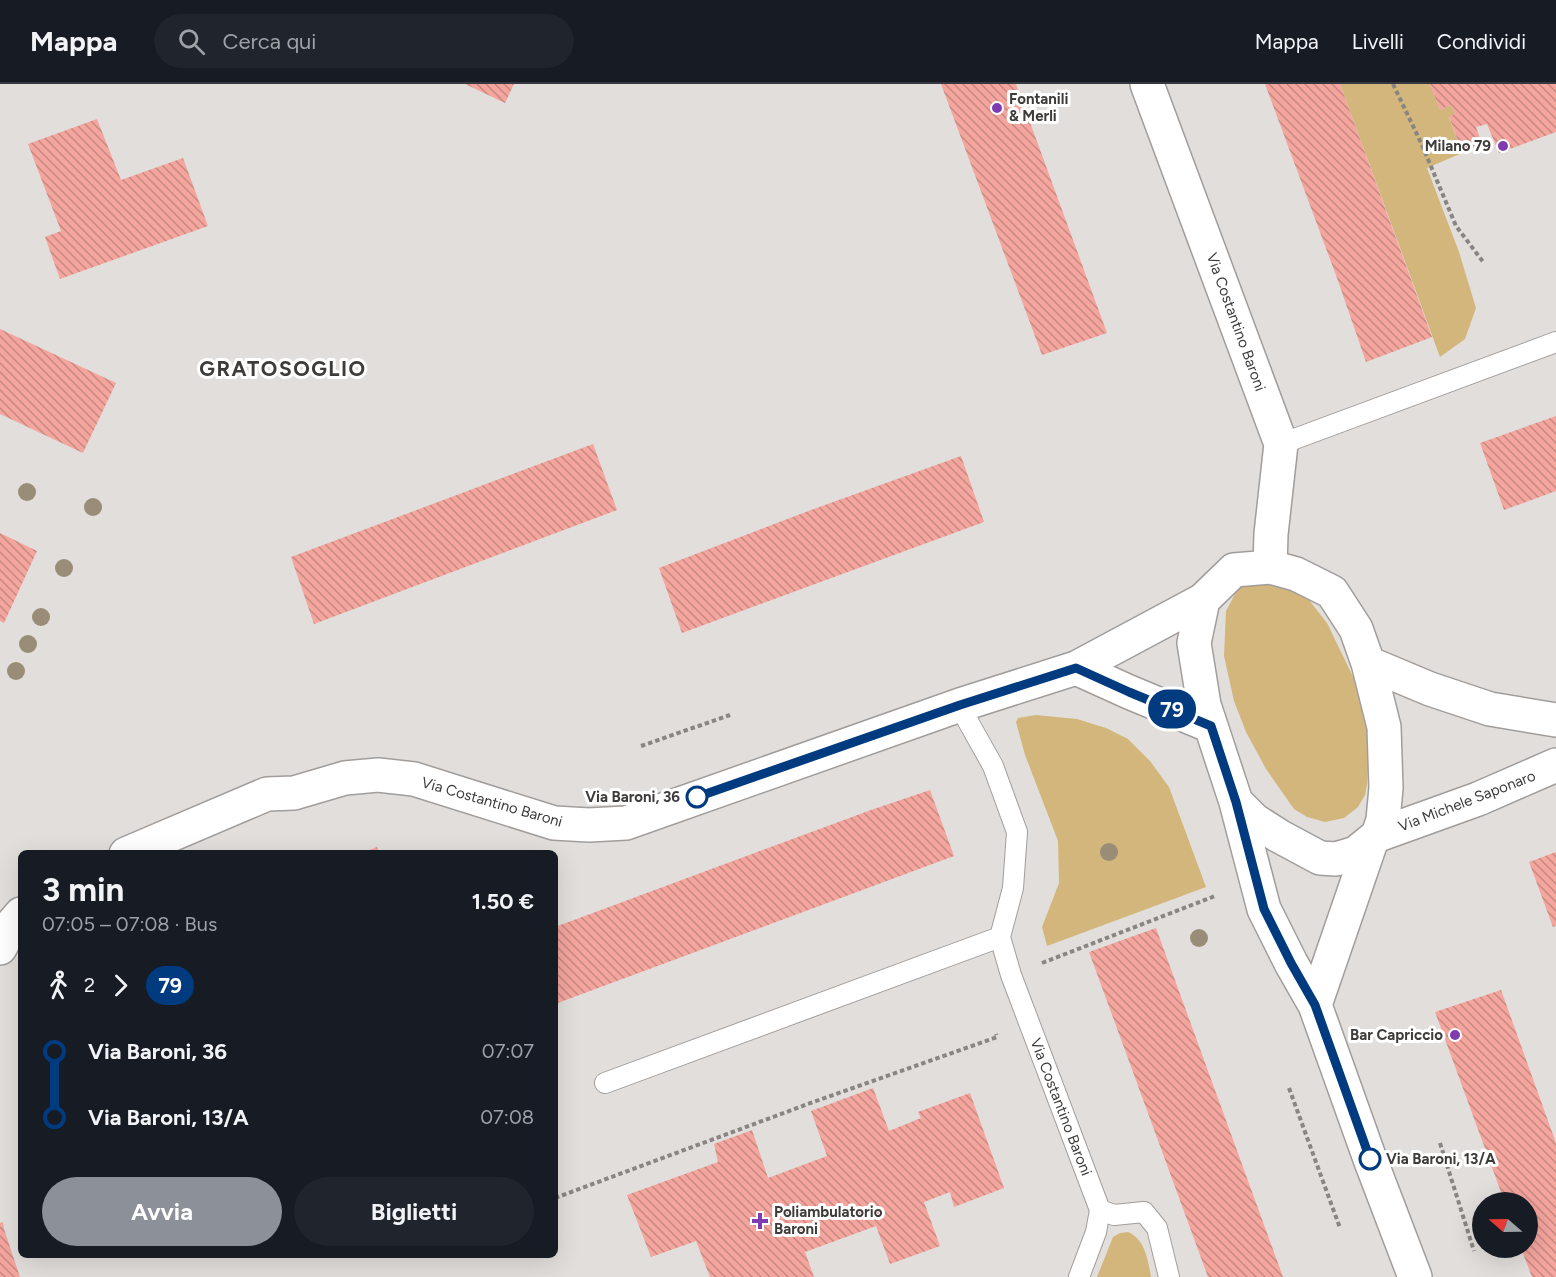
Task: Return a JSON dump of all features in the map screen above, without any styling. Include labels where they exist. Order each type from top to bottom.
[{"type":"street","name":"Via Costantino Baroni","points":[[1147,84],[1281,444],[1271,534],[1270,567]]},
{"type":"street","name":"Via Costantino Baroni","points":[[135,850],[267,794],[294,793],[345,778],[378,775],[414,779],[554,823],[589,825],[626,823],[960,705],[1076,668],[1203,600],[1234,570],[1270,567],[1296,574],[1332,592],[1356,629],[1368,663],[1384,727],[1386,788],[1383,820],[1315,1005]]},
{"type":"street","points":[[1203,600],[1194,643],[1204,705],[1236,802],[1264,909],[1315,1005],[1415,1277]]},
{"type":"street","points":[[1368,663],[1430,689],[1490,709],[1556,720]]},
{"type":"street","points":[[1076,668],[1211,726]]},
{"type":"street","name":"Via Michele Saponaro","points":[[1375,838],[1478,799],[1556,765]]},
{"type":"street","points":[[1236,802],[1254,820],[1320,858],[1336,859],[1356,853],[1375,838]]},
{"type":"street","points":[[0,948],[18,917]]},
{"type":"lane","points":[[1281,444],[1556,342]]},
{"type":"lane","points":[[605,1083],[1000,937],[1013,888],[1017,832],[993,766],[960,705]]},
{"type":"lane","name":"Via Costantino Baroni","points":[[1000,937],[1011,975],[1100,1210]]},
{"type":"lane","points":[[1079,1277],[1096,1232],[1100,1210],[1114,1215],[1144,1212],[1157,1228],[1169,1277]]},
{"type":"path","points":[[1393,84],[1456,226],[1484,263]]},
{"type":"path","points":[[641,746],[730,715]]},
{"type":"path","points":[[1011,975],[1215,896]]},
{"type":"path","points":[[558,1197],[816,1101],[997,1037]]},
{"type":"path","points":[[1289,1088],[1340,1228]]},
{"type":"path","points":[[1440,1143],[1472,1245]]},
{"type":"shaded area","points":[[1340,84],[1430,84],[1440,110],[1451,105],[1455,114],[1449,117],[1462,153],[1427,168],[1459,252],[1476,308],[1465,339],[1440,357]]},
{"type":"shaded area","points":[[1275,577],[1305,595],[1327,623],[1357,685],[1366,718],[1369,751],[1367,785],[1365,795],[1358,807],[1344,818],[1325,822],[1307,817],[1294,809],[1266,769],[1246,732],[1234,701],[1224,656],[1226,611],[1244,583]]},
{"type":"shaded area","points":[[1036,715],[1077,719],[1106,728],[1128,739],[1150,761],[1169,787],[1206,887],[1047,946],[1042,927],[1059,883],[1058,841],[1025,755],[1016,722],[1018,718]]},
{"type":"shaded area","points":[[1128,1232],[1134,1235],[1142,1245],[1151,1277],[1097,1277],[1113,1237]]},
{"type":"building","points":[[465,84],[514,84],[505,103]]},
{"type":"building","points":[[941,84],[1016,84],[1107,333],[1042,355]]},
{"type":"building","points":[[1265,84],[1340,84],[1432,337],[1366,362]]},
{"type":"building","points":[[1430,84],[1556,84],[1556,132],[1499,153],[1487,124],[1476,127],[1482,144],[1462,153],[1449,116],[1455,114],[1451,105],[1440,110]]},
{"type":"building","points":[[97,119],[121,180],[183,158],[208,226],[60,279],[45,237],[61,231],[28,144]]},
{"type":"building","points":[[0,329],[116,383],[83,453],[0,414]]},
{"type":"building","points":[[1556,416],[1556,491],[1504,510],[1480,443]]},
{"type":"building","points":[[593,444],[617,510],[314,624],[291,557]]},
{"type":"building","points":[[961,456],[984,522],[682,633],[659,568]]},
{"type":"building","points":[[0,533],[37,551],[4,623],[0,621]]},
{"type":"building","points":[[930,790],[954,856],[558,1003],[558,926]]},
{"type":"building","points":[[1556,852],[1556,926],[1553,927],[1529,862]]},
{"type":"building","points":[[1156,928],[1283,1277],[1208,1277],[1089,952]]},
{"type":"building","points":[[1501,990],[1556,1143],[1556,1277],[1532,1277],[1525,1258],[1538,1258],[1538,1192],[1501,1192],[1435,1012]]},
{"type":"building","points":[[873,1088],[889,1131],[921,1118],[918,1112],[970,1093],[1004,1188],[954,1207],[950,1192],[924,1202],[940,1246],[890,1264],[876,1226],[805,1252],[814,1277],[710,1277],[696,1241],[651,1257],[627,1195],[718,1162],[714,1144],[752,1130],[768,1178],[827,1156],[811,1111]]},
{"type":"building","points":[[3,1222],[20,1277],[0,1277],[0,1223]]},
{"type":"bus line","name":"79","points":[[697,797],[960,705],[1076,668],[1211,726],[1236,802],[1264,909],[1315,1005],[1370,1159]]},
{"type":"place","name":"Fontanili & Merli","points":[[997,108]]},
{"type":"place","name":"Milano 79","points":[[1503,146]]},
{"type":"place","name":"Via Baroni, 36","points":[[697,797]]},
{"type":"place","name":"Bar Capriccio","points":[[1455,1035]]},
{"type":"place","name":"Via Baroni, 13/A","points":[[1370,1159]]},
{"type":"place","name":"Poliambulatorio Baroni","points":[[760,1221]]},
{"type":"district","name":"GRATOSOGLIO","points":[[283,368]]}]
